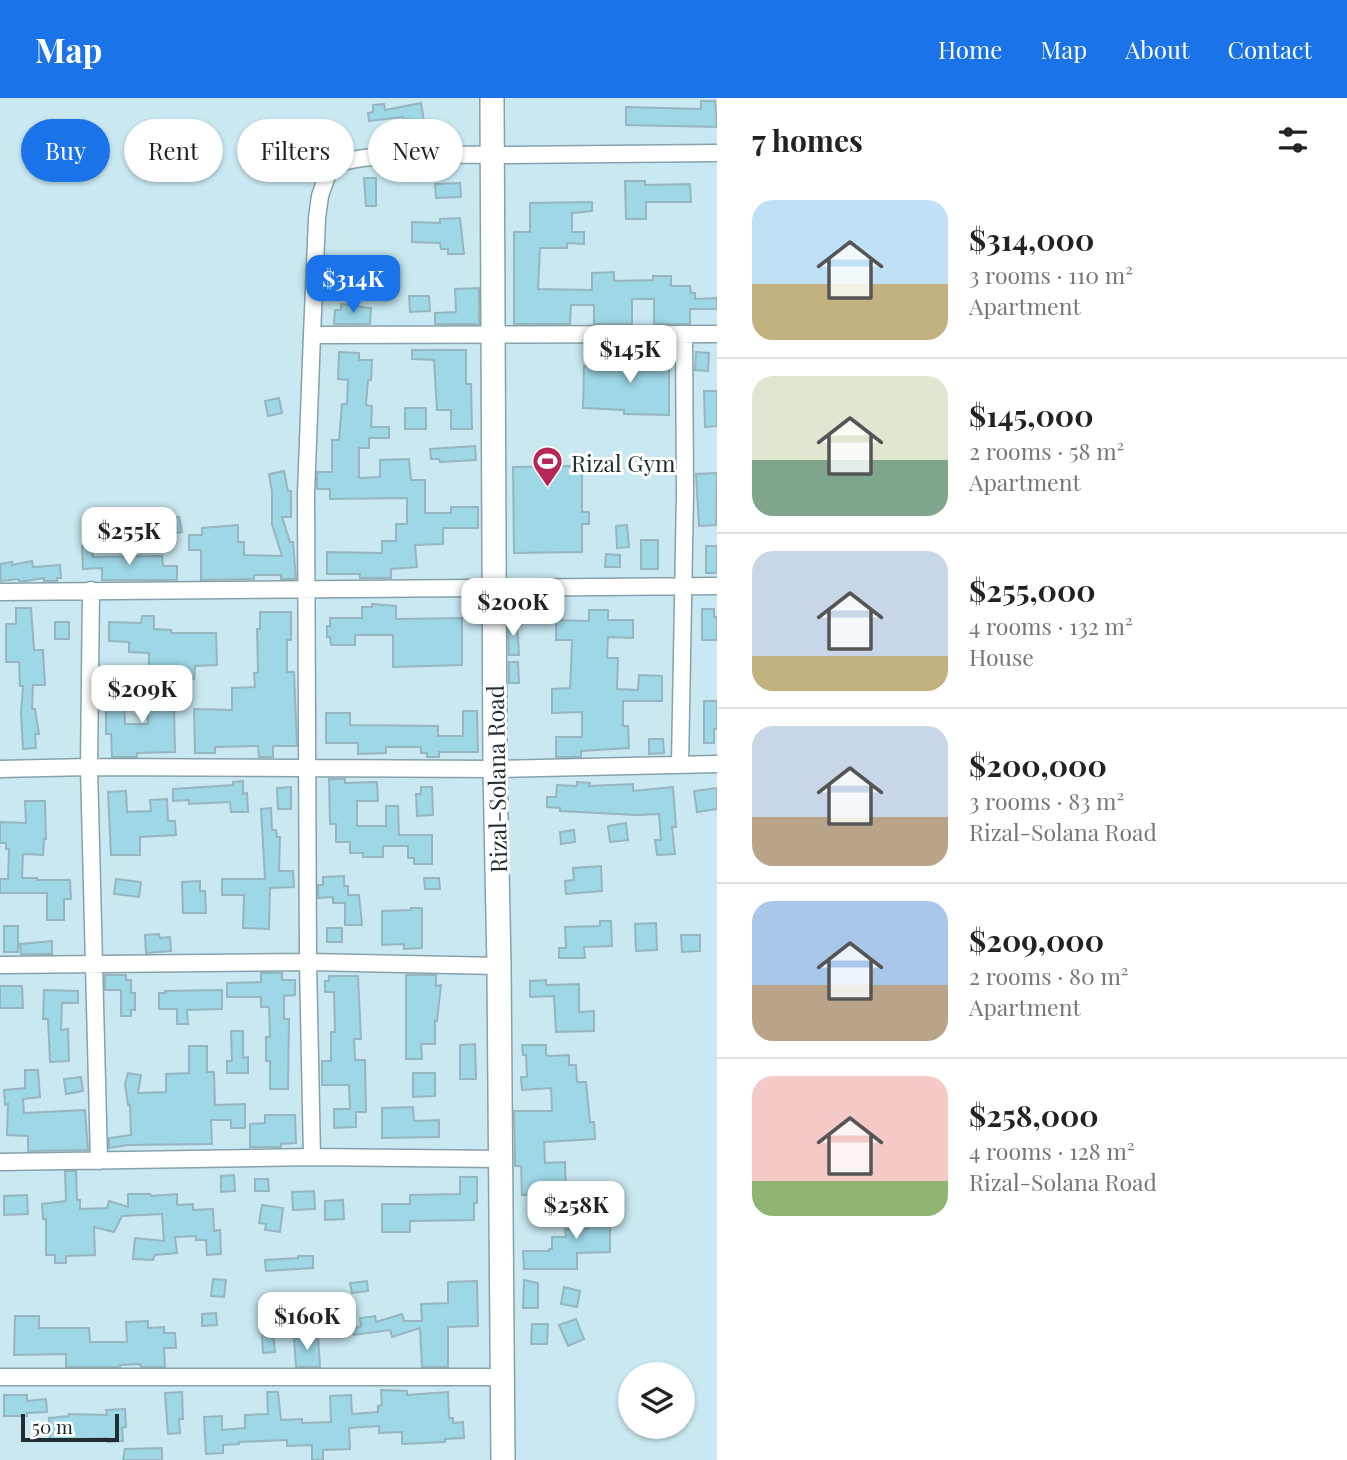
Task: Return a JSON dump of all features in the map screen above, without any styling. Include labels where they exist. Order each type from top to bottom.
[{"type":"main road","name":"Rizal-Solana Road","points":[[492,98],[495,769],[503,1460]]},
{"type":"street","points":[[312,1157],[306,494],[317,218],[320,196],[330,167],[337,163],[383,158],[717,153]]},
{"type":"street","points":[[680,764],[684,587],[684,334]]},
{"type":"street","points":[[312,335],[717,334]]},
{"type":"street","points":[[0,592],[717,586]]},
{"type":"street","points":[[91,590],[89,767],[99,1161]]},
{"type":"street","points":[[0,769],[495,769],[717,764]]},
{"type":"street","points":[[0,965],[309,962],[499,966]]},
{"type":"street","points":[[0,1161],[312,1157],[500,1159]]},
{"type":"street","points":[[0,1377],[503,1377]]},
{"type":"building","points":[[701,101],[715,101],[717,127],[626,125],[626,107],[701,109]]},
{"type":"building","points":[[421,103],[424,119],[369,119],[368,113],[373,112],[373,105],[384,104],[385,110]]},
{"type":"building","points":[[364,178],[368,178],[368,182],[376,182],[376,206],[366,206]]},
{"type":"building","points":[[625,181],[645,181],[645,185],[690,184],[691,202],[646,202],[646,219],[626,219]]},
{"type":"building","points":[[460,183],[461,197],[436,198],[435,184]]},
{"type":"building","points":[[592,202],[592,211],[572,213],[572,232],[584,232],[584,244],[567,243],[567,248],[540,248],[538,289],[592,290],[592,273],[614,272],[614,281],[653,280],[653,276],[671,276],[671,286],[690,286],[691,293],[695,293],[695,299],[717,298],[717,309],[690,309],[690,324],[654,324],[654,299],[632,299],[632,324],[594,324],[594,305],[571,305],[570,324],[514,324],[514,232],[530,232],[530,203]]},
{"type":"building","points":[[460,218],[464,254],[448,254],[448,249],[441,249],[440,243],[412,242],[412,222],[440,223],[440,219]]},
{"type":"building","points":[[479,288],[479,324],[435,324],[435,313],[456,312],[455,289]]},
{"type":"building","points":[[409,296],[429,296],[430,311],[410,312]]},
{"type":"building","points":[[341,304],[371,308],[370,324],[334,324],[335,310],[341,310]]},
{"type":"building","points":[[412,350],[466,350],[466,384],[471,384],[472,429],[451,429],[451,410],[437,410],[434,360],[412,359]]},
{"type":"building","points":[[625,351],[669,351],[669,415],[624,414],[624,410],[583,408],[584,366],[624,366]]},
{"type":"building","points":[[339,352],[359,353],[359,360],[372,360],[366,405],[372,406],[371,427],[389,427],[389,438],[369,438],[369,448],[359,448],[359,478],[380,477],[380,460],[409,459],[411,480],[425,480],[425,513],[451,513],[451,507],[478,507],[478,528],[443,528],[443,544],[415,545],[417,567],[391,569],[391,578],[327,574],[327,552],[382,553],[382,541],[396,541],[396,524],[407,524],[407,498],[330,499],[330,489],[317,489],[317,472],[332,472],[332,440],[339,440],[342,404],[347,404],[348,380],[338,379]]},
{"type":"building","points":[[696,352],[709,353],[708,371],[695,370]]},
{"type":"building","points":[[704,391],[717,391],[717,426],[705,427]]},
{"type":"building","points":[[279,398],[282,413],[268,416],[265,401]]},
{"type":"building","points":[[405,408],[426,408],[426,429],[405,429]]},
{"type":"building","points":[[475,446],[476,460],[440,462],[439,459],[431,459],[430,449]]},
{"type":"building","name":"Rizal Gym","points":[[582,466],[582,512],[589,512],[589,524],[582,524],[582,552],[514,553],[513,467]]},
{"type":"building","points":[[284,471],[288,491],[291,491],[291,517],[282,517],[290,542],[293,542],[296,579],[281,579],[281,575],[254,575],[254,579],[201,580],[201,550],[189,550],[189,535],[202,535],[202,528],[238,525],[238,542],[244,542],[244,555],[282,556],[272,524],[269,474]]},
{"type":"building","points":[[717,473],[716,525],[699,526],[696,474]]},
{"type":"building","points":[[179,517],[182,532],[124,542],[124,524],[135,524],[135,528]]},
{"type":"building","points":[[627,525],[629,547],[617,548],[616,526]]},
{"type":"building","points":[[641,540],[658,540],[658,569],[641,569]]},
{"type":"building","points":[[92,545],[93,557],[162,556],[163,566],[177,566],[177,580],[102,580],[102,568],[83,569],[82,546]]},
{"type":"building","points":[[706,546],[717,546],[717,573],[706,573]]},
{"type":"building","points":[[606,554],[620,555],[620,567],[605,567]]},
{"type":"building","points":[[32,561],[33,567],[60,565],[61,578],[57,578],[57,581],[44,581],[44,578],[1,581],[0,564],[12,562],[12,565]]},
{"type":"building","points":[[372,604],[396,606],[396,619],[462,618],[462,665],[393,667],[393,635],[355,635],[355,645],[331,645],[330,637],[327,637],[330,618],[362,618],[362,607],[372,607]]},
{"type":"building","points":[[16,608],[31,608],[34,650],[43,650],[45,685],[33,685],[32,709],[35,709],[39,734],[35,734],[36,748],[23,749],[23,686],[20,686],[19,662],[6,662],[6,624],[16,624]]},
{"type":"building","points":[[702,609],[714,609],[714,617],[717,617],[717,640],[702,640]]},
{"type":"building","points":[[589,610],[608,610],[608,620],[633,620],[633,638],[608,637],[607,658],[618,658],[617,689],[638,690],[639,675],[662,676],[662,701],[623,701],[623,726],[628,726],[629,748],[581,751],[581,757],[556,757],[556,737],[582,737],[582,712],[552,713],[552,689],[570,688],[571,666],[572,640],[556,640],[556,620],[589,621]]},
{"type":"building","points":[[260,612],[291,612],[291,640],[287,640],[287,672],[294,672],[297,746],[273,746],[273,757],[259,757],[258,746],[215,747],[215,753],[195,753],[194,709],[232,710],[232,688],[255,687]]},
{"type":"building","points":[[142,616],[154,616],[154,629],[171,630],[171,633],[216,633],[217,665],[195,666],[194,679],[187,679],[187,683],[177,683],[178,666],[149,666],[149,653],[129,652],[129,642],[109,641],[109,622],[141,623]]},
{"type":"building","points":[[508,621],[517,621],[519,655],[509,655]]},
{"type":"building","points":[[55,622],[69,622],[69,639],[55,639]]},
{"type":"building","points":[[509,662],[518,662],[519,683],[509,683]]},
{"type":"building","points":[[148,690],[178,690],[179,706],[174,706],[175,752],[112,757],[111,734],[106,734],[106,692],[124,692],[125,724],[148,724]]},
{"type":"building","points":[[704,701],[717,701],[714,743],[704,743]]},
{"type":"building","points":[[463,711],[477,711],[478,752],[439,752],[439,757],[427,757],[427,753],[421,753],[421,747],[386,747],[386,753],[358,754],[358,743],[326,743],[326,713],[350,713],[350,725],[438,726],[438,736],[463,736]]},
{"type":"building","points":[[649,739],[663,739],[664,753],[649,754]]},
{"type":"building","points":[[329,779],[345,779],[345,783],[377,782],[378,801],[357,801],[357,826],[386,826],[386,806],[398,806],[399,835],[432,835],[432,864],[414,864],[414,858],[408,858],[408,846],[383,846],[383,857],[363,857],[363,853],[350,853],[350,842],[336,842],[336,824],[330,824]]},
{"type":"building","points":[[243,781],[248,812],[231,812],[230,802],[189,804],[189,800],[173,801],[173,789],[233,785],[233,782]]},
{"type":"building","points":[[577,782],[590,783],[589,786],[633,784],[633,791],[673,787],[676,827],[672,827],[675,854],[657,855],[655,840],[661,840],[659,814],[560,811],[560,808],[547,807],[547,797],[556,797],[557,785],[577,786]]},
{"type":"building","points":[[291,787],[291,809],[278,809],[277,788]]},
{"type":"building","points":[[421,787],[432,787],[433,815],[417,816],[416,794],[421,794]]},
{"type":"building","points":[[717,788],[717,809],[697,812],[694,791]]},
{"type":"building","points":[[126,791],[127,812],[151,811],[150,800],[167,799],[168,821],[175,821],[176,835],[140,837],[140,855],[111,855],[108,792]]},
{"type":"building","points":[[25,801],[45,801],[46,839],[43,855],[23,854],[22,878],[70,880],[71,899],[64,899],[64,920],[47,920],[47,893],[0,893],[0,879],[8,879],[9,849],[6,849],[6,843],[0,843],[0,822],[26,823]]},
{"type":"building","points":[[271,808],[272,830],[276,830],[277,837],[280,837],[279,871],[293,871],[294,887],[270,888],[269,929],[243,928],[244,895],[222,895],[222,879],[265,879],[261,809]]},
{"type":"building","points":[[626,823],[628,840],[610,842],[608,826]]},
{"type":"building","points":[[574,830],[575,842],[561,844],[560,832]]},
{"type":"building","points":[[601,866],[602,891],[566,894],[565,881],[574,880],[573,868]]},
{"type":"building","points":[[344,876],[348,895],[359,895],[362,925],[345,925],[345,903],[333,903],[333,897],[318,898],[318,885],[323,885],[323,877]]},
{"type":"building","points":[[424,878],[439,878],[440,889],[425,889]]},
{"type":"building","points":[[116,879],[141,882],[139,897],[114,894]]},
{"type":"building","points":[[200,881],[200,891],[205,891],[206,913],[183,913],[182,882]]},
{"type":"building","points":[[422,908],[422,948],[404,949],[404,944],[382,945],[382,911]]},
{"type":"building","points":[[600,921],[611,921],[612,946],[584,947],[585,958],[559,958],[559,948],[566,948],[565,927],[600,926]]},
{"type":"building","points":[[656,923],[657,950],[636,951],[635,924]]},
{"type":"building","points":[[4,926],[18,926],[18,952],[4,952]]},
{"type":"building","points":[[327,928],[342,928],[342,942],[327,942]]},
{"type":"building","points":[[159,934],[160,938],[170,937],[171,951],[146,953],[145,935]]},
{"type":"building","points":[[681,935],[700,935],[700,951],[682,952]]},
{"type":"building","points":[[52,941],[52,954],[21,954],[20,944]]},
{"type":"building","points":[[261,973],[282,973],[282,980],[295,980],[295,995],[284,996],[284,1019],[289,1019],[288,1089],[270,1089],[270,1061],[266,1061],[266,1037],[270,1037],[269,1007],[261,1007],[261,997],[227,997],[227,983],[261,982]]},
{"type":"building","points":[[105,975],[126,975],[126,980],[131,980],[131,993],[135,993],[135,1010],[131,1010],[131,1016],[121,1016],[121,990],[105,990]]},
{"type":"building","points":[[406,975],[436,975],[436,986],[441,985],[437,1021],[435,1020],[435,1044],[421,1044],[422,1059],[406,1059]]},
{"type":"building","points":[[329,976],[358,976],[361,1039],[354,1039],[355,1060],[365,1060],[366,1112],[356,1112],[356,1127],[334,1128],[334,1109],[350,1109],[349,1085],[322,1085],[322,1061],[331,1061],[331,1032],[335,1032],[334,992],[325,992],[325,981],[329,981]]},
{"type":"building","points":[[546,980],[546,985],[579,984],[579,1012],[594,1011],[594,1031],[556,1032],[554,996],[530,997],[530,981]]},
{"type":"building","points":[[0,986],[22,986],[23,1008],[0,1008]]},
{"type":"building","points":[[44,990],[78,991],[78,1003],[62,1003],[61,1030],[68,1029],[69,1061],[50,1062],[48,1019],[43,1019]]},
{"type":"building","points":[[222,990],[222,1009],[187,1010],[188,1024],[177,1024],[177,1009],[159,1009],[159,993],[166,993],[165,991]]},
{"type":"building","points":[[231,1031],[243,1031],[243,1058],[248,1057],[248,1073],[227,1073],[227,1061],[232,1061]]},
{"type":"building","points":[[475,1044],[476,1079],[460,1079],[460,1045]]},
{"type":"building","points":[[522,1045],[546,1045],[546,1055],[549,1056],[569,1055],[569,1065],[576,1065],[577,1082],[586,1082],[590,1122],[594,1122],[595,1139],[544,1142],[545,1163],[565,1162],[566,1194],[522,1195],[521,1166],[515,1166],[514,1111],[552,1111],[551,1088],[522,1090],[521,1077],[527,1077],[526,1055],[523,1055]]},
{"type":"building","points":[[189,1046],[207,1046],[207,1072],[214,1072],[215,1105],[245,1104],[245,1128],[231,1128],[231,1120],[211,1120],[212,1144],[128,1145],[109,1148],[109,1138],[131,1135],[130,1105],[125,1084],[128,1073],[141,1075],[138,1093],[166,1092],[166,1074],[189,1073]]},
{"type":"building","points":[[25,1070],[38,1070],[40,1097],[23,1099],[24,1113],[85,1110],[88,1150],[28,1151],[28,1136],[7,1135],[8,1104],[5,1105],[4,1090],[25,1088]]},
{"type":"building","points":[[413,1073],[435,1073],[435,1096],[413,1097]]},
{"type":"building","points":[[81,1077],[83,1091],[66,1094],[64,1079]]},
{"type":"building","points":[[413,1107],[414,1121],[439,1120],[439,1137],[382,1138],[382,1108]]},
{"type":"building","points":[[265,1115],[295,1115],[296,1143],[281,1144],[281,1147],[250,1147],[250,1124],[265,1123]]},
{"type":"building","points":[[65,1171],[76,1171],[80,1209],[107,1208],[109,1201],[128,1207],[128,1194],[177,1194],[177,1205],[193,1204],[193,1210],[213,1209],[214,1231],[220,1230],[221,1254],[207,1255],[206,1240],[196,1240],[196,1236],[175,1237],[177,1253],[155,1255],[153,1260],[133,1259],[135,1238],[164,1241],[162,1214],[122,1216],[114,1232],[94,1227],[95,1255],[66,1256],[66,1263],[55,1263],[55,1255],[46,1255],[46,1219],[43,1219],[42,1204],[66,1201]]},
{"type":"building","points":[[234,1175],[235,1191],[221,1192],[221,1176]]},
{"type":"building","points":[[460,1177],[477,1177],[474,1220],[410,1221],[410,1232],[382,1232],[382,1204],[410,1204],[410,1195],[460,1194]]},
{"type":"building","points":[[255,1179],[268,1179],[269,1191],[255,1191]]},
{"type":"building","points":[[314,1191],[315,1209],[293,1210],[292,1192]]},
{"type":"building","points":[[27,1195],[28,1214],[4,1215],[4,1196]]},
{"type":"building","points":[[343,1200],[344,1219],[325,1220],[325,1201]]},
{"type":"building","points":[[613,1200],[610,1252],[577,1253],[577,1269],[524,1269],[523,1251],[549,1251],[552,1249],[552,1237],[566,1237],[565,1229],[588,1229],[586,1203]]},
{"type":"building","points":[[262,1205],[283,1208],[280,1232],[265,1230],[266,1224],[259,1223]]},
{"type":"building","points":[[313,1256],[313,1268],[266,1271],[265,1260]]},
{"type":"building","points":[[213,1279],[226,1280],[224,1297],[211,1296]]},
{"type":"building","points":[[524,1280],[538,1283],[538,1308],[523,1308]]},
{"type":"building","points":[[367,1281],[368,1291],[352,1293],[350,1283]]},
{"type":"building","points":[[477,1281],[478,1326],[448,1327],[448,1367],[422,1367],[420,1328],[392,1337],[390,1330],[354,1335],[352,1329],[361,1326],[360,1318],[375,1316],[376,1322],[402,1314],[404,1321],[422,1321],[421,1304],[448,1303],[448,1282]]},
{"type":"building","points":[[564,1287],[580,1291],[577,1307],[561,1304]]},
{"type":"building","points":[[313,1299],[314,1309],[311,1309],[311,1315],[277,1315],[275,1301]]},
{"type":"building","points":[[216,1313],[217,1325],[202,1326],[202,1314]]},
{"type":"building","points":[[15,1316],[39,1316],[39,1328],[89,1328],[90,1342],[127,1342],[126,1322],[148,1321],[148,1328],[164,1327],[164,1333],[175,1333],[176,1348],[164,1348],[165,1367],[141,1367],[140,1364],[120,1367],[66,1367],[66,1354],[14,1355]]},
{"type":"building","points":[[576,1319],[584,1339],[568,1346],[559,1325]]},
{"type":"building","points":[[532,1324],[548,1324],[547,1344],[531,1344]]},
{"type":"building","points":[[262,1334],[273,1334],[275,1352],[263,1353]]},
{"type":"building","points":[[318,1336],[320,1367],[296,1367],[294,1338]]},
{"type":"building","points":[[381,1390],[407,1391],[407,1395],[448,1392],[449,1418],[453,1418],[453,1423],[463,1422],[464,1438],[445,1439],[445,1442],[402,1444],[402,1432],[379,1433],[379,1426],[349,1428],[350,1449],[323,1450],[323,1460],[312,1460],[312,1445],[287,1446],[287,1440],[239,1442],[223,1445],[223,1453],[206,1454],[204,1417],[222,1416],[222,1430],[245,1428],[245,1415],[268,1414],[267,1392],[278,1392],[281,1420],[302,1419],[302,1423],[331,1422],[330,1396],[351,1395],[352,1414],[378,1412],[378,1406],[382,1405]]},
{"type":"building","points":[[182,1392],[183,1419],[179,1419],[180,1433],[168,1434],[165,1393]]},
{"type":"building","points":[[4,1395],[27,1395],[27,1401],[46,1399],[47,1412],[27,1413],[27,1416],[4,1416]]},
{"type":"building","points":[[125,1409],[126,1427],[122,1428],[123,1441],[108,1442],[108,1438],[50,1440],[49,1418],[69,1414],[107,1415],[106,1410]]},
{"type":"building","points":[[162,1448],[162,1460],[123,1460],[125,1449]]},
{"type":"place","name":"Rizal Gym","points":[[548,489]]}]
